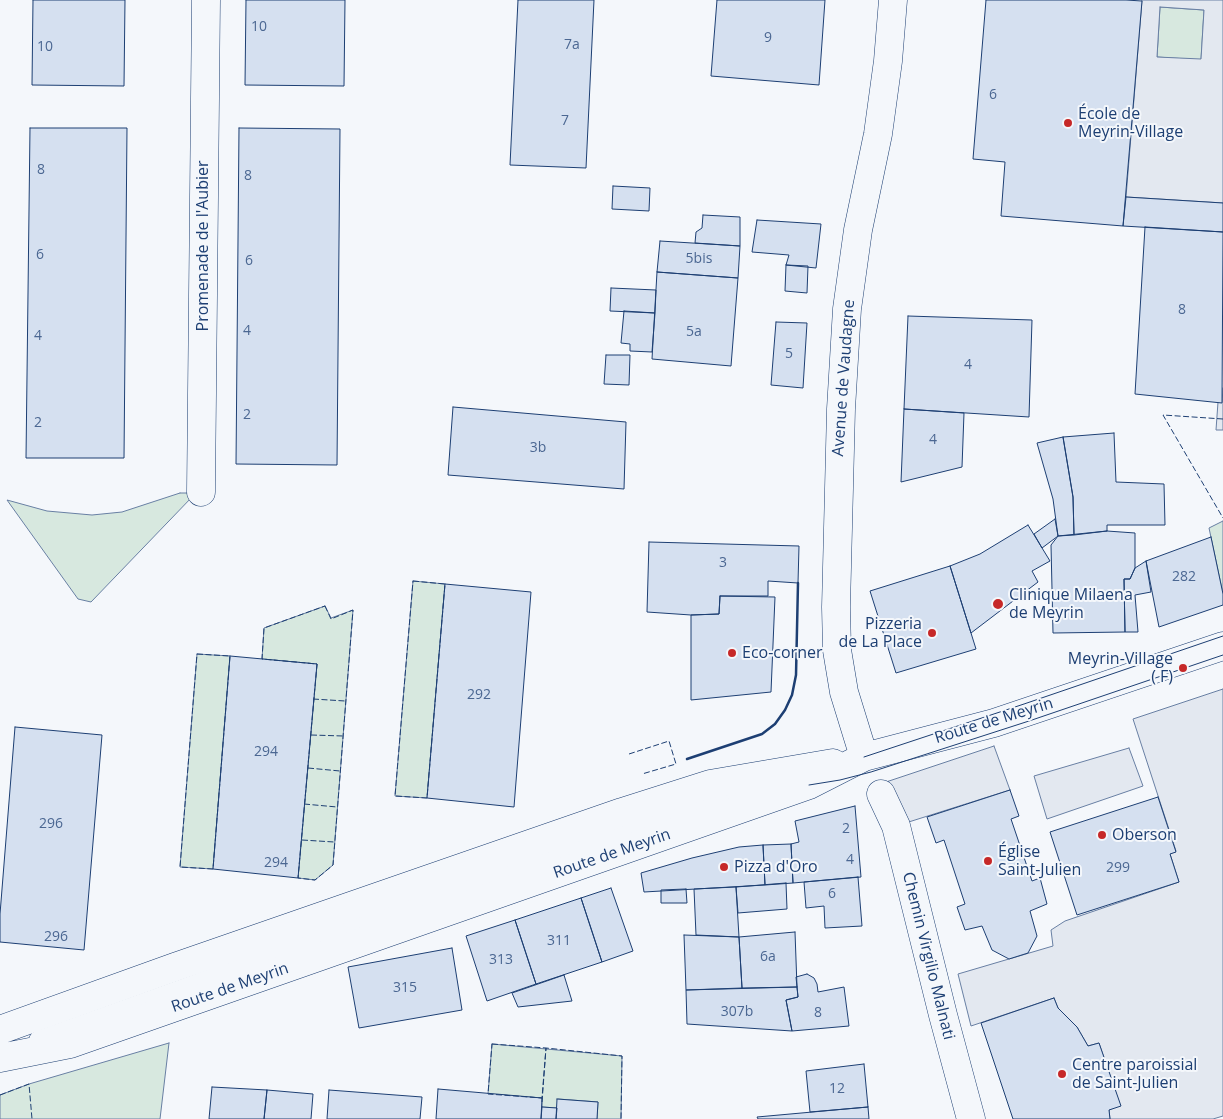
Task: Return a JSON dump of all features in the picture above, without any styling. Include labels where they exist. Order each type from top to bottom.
[{"type":"street","name":"Promenade de l'Aubier","points":[[201,492],[206,0]]},
{"type":"street","name":"Avenue de Vaudagne","points":[[864,757],[844,692],[837,650],[836,606],[840,419],[847,310],[858,230],[878,134],[888,61],[893,0]]},
{"type":"street","name":"Route de Meyrin","points":[[0,1058],[70,1044],[809,785],[864,757],[994,723],[1223,646]]},
{"type":"street","points":[[0,1030],[175,967],[622,812],[710,784],[864,757]]},
{"type":"street","name":"Chemin Virgilio Malnati","points":[[881,794],[896,826],[942,1015],[971,1119]]},
{"type":"lane","points":[[0,1054],[627,829],[715,800],[809,785]]},
{"type":"shaded area","points":[[1142,0],[1223,0],[1223,203],[1126,197]],"holes":[[[1160,7],[1204,10],[1201,59],[1157,57]]]},
{"type":"shaded area","points":[[1160,7],[1204,10],[1201,60],[1157,57]]},
{"type":"shaded area","points":[[1223,388],[1223,430],[1216,430],[1218,402],[1222,402]]},
{"type":"shaded area","points":[[180,493],[192,493],[193,496],[91,602],[78,599],[7,500],[47,511],[92,515],[122,512]]},
{"type":"shaded area","points":[[1223,521],[1223,594],[1209,528]]},
{"type":"shaded area","points":[[413,581],[445,584],[427,798],[395,796]]},
{"type":"shaded area","points":[[325,606],[331,618],[353,610],[333,865],[315,880],[298,878],[317,664],[262,659],[264,628]]},
{"type":"shaded area","points":[[197,654],[230,656],[213,869],[180,867]]},
{"type":"shaded area","points":[[1223,689],[1223,1116],[1213,1119],[1110,1119],[1109,1110],[1120,1105],[1099,1043],[1088,1046],[1077,1027],[1058,1008],[1054,998],[971,1026],[958,974],[1053,946],[1051,930],[1065,921],[1179,882],[1170,854],[1176,851],[1133,719]]},
{"type":"shaded area","points":[[994,746],[1010,790],[896,826],[883,783]]},
{"type":"shaded area","points":[[1129,748],[1143,786],[1047,819],[1034,776]]},
{"type":"shaded area","points":[[169,1043],[160,1119],[0,1119],[0,1095],[29,1084]]},
{"type":"shaded area","points":[[492,1044],[622,1056],[621,1119],[597,1119],[598,1102],[558,1099],[557,1108],[542,1107],[542,1098],[488,1094]]},
{"type":"building","points":[[33,0],[125,0],[124,86],[32,85]]},
{"type":"building","points":[[246,0],[345,0],[344,86],[245,85]]},
{"type":"building","points":[[518,0],[594,0],[586,168],[510,165]]},
{"type":"building","points":[[717,0],[825,0],[819,85],[711,76]]},
{"type":"building","points":[[986,0],[1142,1],[1123,226],[1001,216],[1005,162],[973,159]]},
{"type":"building","points":[[30,128],[127,128],[124,458],[26,458]]},
{"type":"building","points":[[239,128],[340,129],[337,465],[236,464]]},
{"type":"building","points":[[613,186],[650,188],[649,211],[612,209]]},
{"type":"building","points":[[1126,197],[1223,203],[1223,232],[1123,226]]},
{"type":"building","points":[[703,215],[740,217],[740,246],[695,243],[696,232],[702,228]]},
{"type":"building","points":[[757,220],[821,224],[816,268],[786,265],[789,255],[752,252]]},
{"type":"building","points":[[1145,227],[1223,232],[1222,403],[1135,394]]},
{"type":"building","points":[[660,241],[740,246],[738,278],[657,272]]},
{"type":"building","points":[[786,265],[808,266],[807,293],[785,291]]},
{"type":"building","points":[[657,272],[738,278],[731,366],[652,359]]},
{"type":"building","points":[[611,288],[656,290],[655,313],[610,311]]},
{"type":"building","points":[[624,311],[655,313],[652,352],[630,351],[630,344],[621,343]]},
{"type":"building","points":[[908,316],[1032,320],[1029,417],[904,409]]},
{"type":"building","points":[[776,322],[807,323],[803,388],[771,385]]},
{"type":"building","points":[[606,355],[630,355],[629,385],[604,384]]},
{"type":"building","points":[[453,407],[626,422],[624,489],[448,475]]},
{"type":"building","points":[[904,409],[964,413],[962,467],[901,482]]},
{"type":"building","points":[[1114,433],[1116,482],[1164,484],[1165,525],[1107,525],[1107,531],[1074,535],[1073,497],[1063,437]]},
{"type":"building","points":[[1063,437],[1073,497],[1074,535],[1058,536],[1053,499],[1037,443]]},
{"type":"building","points":[[1055,519],[1058,536],[1042,548],[1034,534]]},
{"type":"building","points":[[1028,525],[1050,561],[1032,571],[1038,582],[971,633],[950,566],[980,554]]},
{"type":"building","points":[[1107,531],[1135,533],[1135,568],[1130,579],[1124,579],[1125,632],[1053,633],[1051,545],[1058,536]]},
{"type":"building","points":[[1211,537],[1223,594],[1223,605],[1159,627],[1146,561]]},
{"type":"building","points":[[649,542],[799,546],[798,583],[768,581],[768,596],[720,596],[719,614],[691,615],[647,612]]},
{"type":"building","points":[[1146,561],[1151,592],[1135,595],[1138,632],[1125,632],[1124,579],[1130,579],[1135,568]]},
{"type":"building","points":[[950,566],[976,649],[896,673],[870,591]]},
{"type":"building","points":[[445,584],[531,592],[514,807],[427,798]]},
{"type":"building","name":"Eco-corner","points":[[720,596],[775,597],[771,692],[691,700],[691,615],[719,614]]},
{"type":"building","points":[[230,656],[317,664],[298,878],[213,869]]},
{"type":"building","points":[[15,727],[102,735],[84,950],[0,942],[0,914]]},
{"type":"building","name":"Église Saint-Julien","points":[[1010,790],[1019,816],[1011,819],[1032,881],[1040,878],[1047,904],[1030,911],[1037,936],[1028,953],[1009,959],[992,950],[982,926],[965,930],[957,907],[965,904],[944,840],[936,843],[927,817]]},
{"type":"building","points":[[1158,797],[1176,852],[1170,854],[1179,882],[1077,915],[1050,832]]},
{"type":"building","points":[[855,806],[861,877],[793,883],[791,844],[799,842],[795,821]]},
{"type":"building","points":[[791,844],[793,883],[765,885],[763,845]]},
{"type":"building","points":[[763,845],[765,885],[644,892],[641,873],[739,847]]},
{"type":"building","points":[[858,877],[862,926],[825,928],[824,906],[806,908],[804,882]]},
{"type":"building","points":[[786,883],[787,909],[738,913],[736,887]]},
{"type":"building","points":[[736,887],[739,937],[696,935],[694,889]]},
{"type":"building","points":[[611,888],[633,951],[602,962],[581,898]]},
{"type":"building","points":[[686,889],[687,903],[661,903],[661,890]]},
{"type":"building","points":[[581,898],[602,962],[536,984],[515,920]]},
{"type":"building","points":[[515,920],[536,984],[487,1001],[466,936]]},
{"type":"building","points":[[795,932],[797,987],[742,988],[739,937]]},
{"type":"building","points":[[684,935],[739,937],[742,988],[686,990]]},
{"type":"building","points":[[452,948],[462,1010],[359,1028],[348,967]]},
{"type":"building","points":[[807,974],[814,978],[818,992],[844,987],[849,1026],[792,1031],[786,1000],[798,997],[796,977]]},
{"type":"building","points":[[564,975],[572,1001],[518,1007],[512,993]]},
{"type":"building","points":[[797,987],[798,997],[786,1000],[792,1031],[687,1024],[686,990]]},
{"type":"building","points":[[1054,998],[1058,1008],[1077,1027],[1088,1046],[1099,1043],[1121,1106],[1109,1110],[1110,1119],[1013,1119],[981,1023]]},
{"type":"building","points":[[864,1064],[868,1107],[810,1112],[806,1071]]},
{"type":"building","points":[[212,1087],[267,1090],[264,1119],[209,1119]]},
{"type":"building","points":[[438,1089],[542,1098],[541,1119],[436,1119]]},
{"type":"building","points":[[267,1090],[313,1094],[311,1119],[264,1119]]},
{"type":"building","points":[[329,1090],[422,1097],[420,1119],[327,1119]]},
{"type":"building","points":[[557,1099],[598,1102],[597,1119],[556,1119]]},
{"type":"building","points":[[542,1107],[557,1108],[556,1119],[541,1119]]},
{"type":"building","points":[[868,1107],[869,1119],[758,1119],[757,1117]]},
{"type":"tram line","points":[[864,757],[1223,636]]},
{"type":"tram line","points":[[809,785],[871,772],[1223,655]]},
{"type":"fence","points":[[1223,419],[1163,415],[1223,518]]},
{"type":"fence","points":[[413,581],[445,584],[427,798],[395,796],[413,581]]},
{"type":"fence","points":[[325,606],[331,619],[353,610],[333,865],[315,880],[298,878],[317,664],[262,659],[264,628],[325,606]]},
{"type":"fence","points":[[197,654],[230,656],[213,869],[180,867],[197,654]]},
{"type":"fence","points":[[313,699],[345,701]]},
{"type":"fence","points":[[311,735],[343,736]]},
{"type":"fence","points":[[629,754],[669,741],[676,764],[642,774]]},
{"type":"fence","points":[[308,768],[340,771]]},
{"type":"fence","points":[[304,804],[337,807]]},
{"type":"fence","points":[[302,840],[334,842]]},
{"type":"fence","points":[[492,1044],[546,1048],[542,1098],[488,1094],[492,1044]]},
{"type":"fence","points":[[542,1102],[546,1048],[622,1056],[621,1119]]},
{"type":"fence","points":[[0,1095],[29,1084],[32,1119]]},
{"type":"wall","points":[[687,759],[762,734],[775,724],[785,710],[792,695],[796,675],[798,583]]},
{"type":"place","name":"École de Meyrin-Village","points":[[1068,123]]},
{"type":"place","name":"Clinique Milaena de Meyrin","points":[[998,604]]},
{"type":"place","name":"Pizzeria de La Place","points":[[932,633]]},
{"type":"place","name":"Eco-corner","points":[[732,653]]},
{"type":"place","name":"Meyrin-Village ( F)","points":[[1183,668]]},
{"type":"place","name":"Oberson","points":[[1102,835]]},
{"type":"place","name":"Église Saint-Julien","points":[[988,861]]},
{"type":"place","name":"Pizza d'Oro","points":[[724,867]]},
{"type":"place","name":"Centre paroissial de Saint-Julien","points":[[1062,1074]]}]
